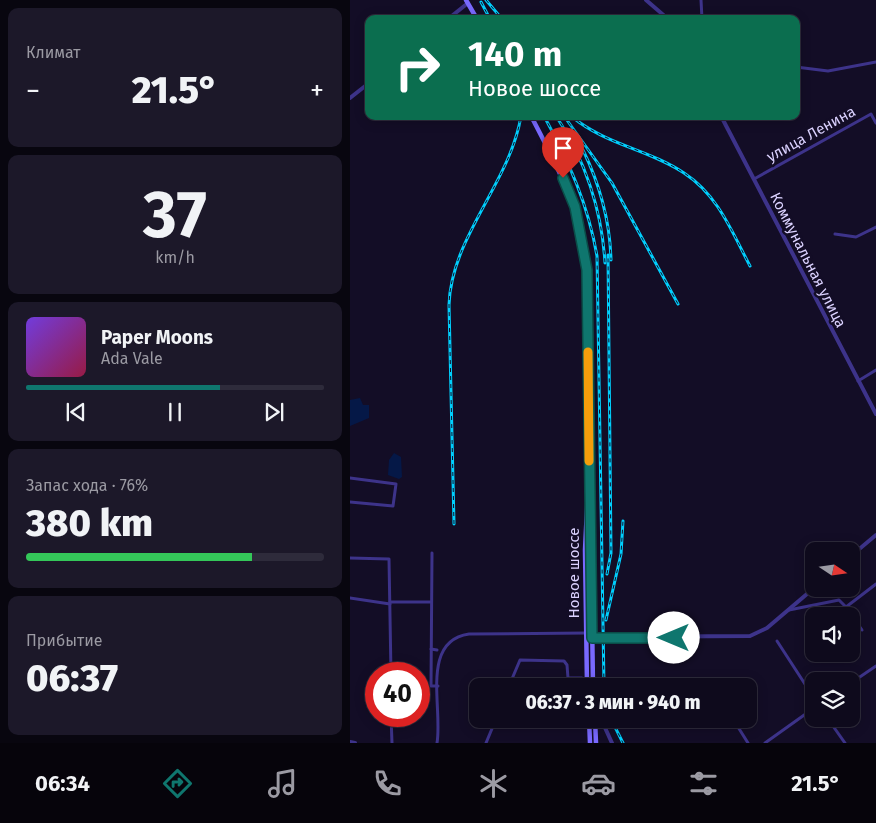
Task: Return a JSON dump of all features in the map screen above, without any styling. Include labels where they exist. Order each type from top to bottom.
[{"type":"main road","points":[[467,1],[475,15]]},
{"type":"main road","name":"Новое шоссе","points":[[533,120],[570,192],[586,256],[589,460],[592,515],[587,678]]},
{"type":"main road","name":"Новое шоссе","points":[[589,636],[593,678]]},
{"type":"main road","points":[[589,728],[590,743]]},
{"type":"main road","points":[[595,728],[596,743]]},
{"type":"street","points":[[646,0],[663,15]]},
{"type":"street","points":[[701,0],[702,15]]},
{"type":"street","points":[[452,15],[467,1]]},
{"type":"street","points":[[800,68],[828,71],[876,62]]},
{"type":"street","points":[[350,98],[365,86]]},
{"type":"street","name":"улица Ленина","points":[[754,179],[871,114],[876,123]]},
{"type":"street","name":"Коммунальная улица","points":[[723,120],[876,414]]},
{"type":"street","points":[[835,234],[856,237],[876,227]]},
{"type":"street","points":[[858,381],[876,370]]},
{"type":"street","points":[[350,478],[396,483],[393,506],[350,502]]},
{"type":"street","points":[[860,548],[876,535]]},
{"type":"street","points":[[432,552],[431,686],[438,686]]},
{"type":"street","points":[[350,558],[389,559],[391,662]]},
{"type":"street","points":[[789,610],[834,600],[839,600],[846,607],[876,584]]},
{"type":"street","points":[[437,743],[438,662],[441,652],[448,643],[457,637],[469,634],[750,636],[768,628],[805,596]]},
{"type":"street","points":[[350,598],[390,603],[431,602]]},
{"type":"street","points":[[777,641],[805,684]]},
{"type":"street","points":[[431,649],[437,650]]},
{"type":"street","points":[[512,678],[520,660],[564,661],[567,665],[568,678]]},
{"type":"street","points":[[860,677],[876,666]]},
{"type":"street","points":[[582,678],[587,674]]},
{"type":"street","points":[[765,743],[805,714]]},
{"type":"street","points":[[391,727],[392,743]]},
{"type":"street","points":[[834,727],[845,743]]},
{"type":"street","points":[[486,743],[492,728]]},
{"type":"street","points":[[605,728],[612,743]]},
{"type":"street","points":[[739,728],[748,743]]},
{"type":"street","points":[[350,742],[355,743]]},
{"type":"water","points":[[360,398],[363,405],[369,405],[369,418],[350,426],[350,400]]},
{"type":"water","points":[[394,453],[401,457],[402,477],[399,479],[388,475],[389,460]]},
{"type":"railway","points":[[486,0],[499,15]]},
{"type":"railway","points":[[481,2],[488,15]]},
{"type":"railway","points":[[454,524],[449,305],[452,280],[470,233],[515,141],[520,120]]},
{"type":"railway","points":[[546,120],[562,150],[583,201],[597,256],[604,678]]},
{"type":"railway","points":[[558,120],[575,150],[590,186],[600,224],[605,263]]},
{"type":"railway","points":[[567,120],[612,183],[678,304]]},
{"type":"railway","points":[[576,120],[598,134],[670,165],[696,182],[723,215],[750,266]]},
{"type":"railway","points":[[583,150],[603,204],[609,231],[611,260]]},
{"type":"railway","points":[[607,574],[611,553],[608,255]]},
{"type":"railway","points":[[606,620],[621,554],[623,521]]},
{"type":"railway","points":[[616,728],[623,743]]},
{"type":"slow traffic","points":[[588,352],[589,461]]},
{"type":"route","points":[[563,178],[575,207],[586,256],[587,270],[589,460],[592,515],[592,638],[674,638]]}]
